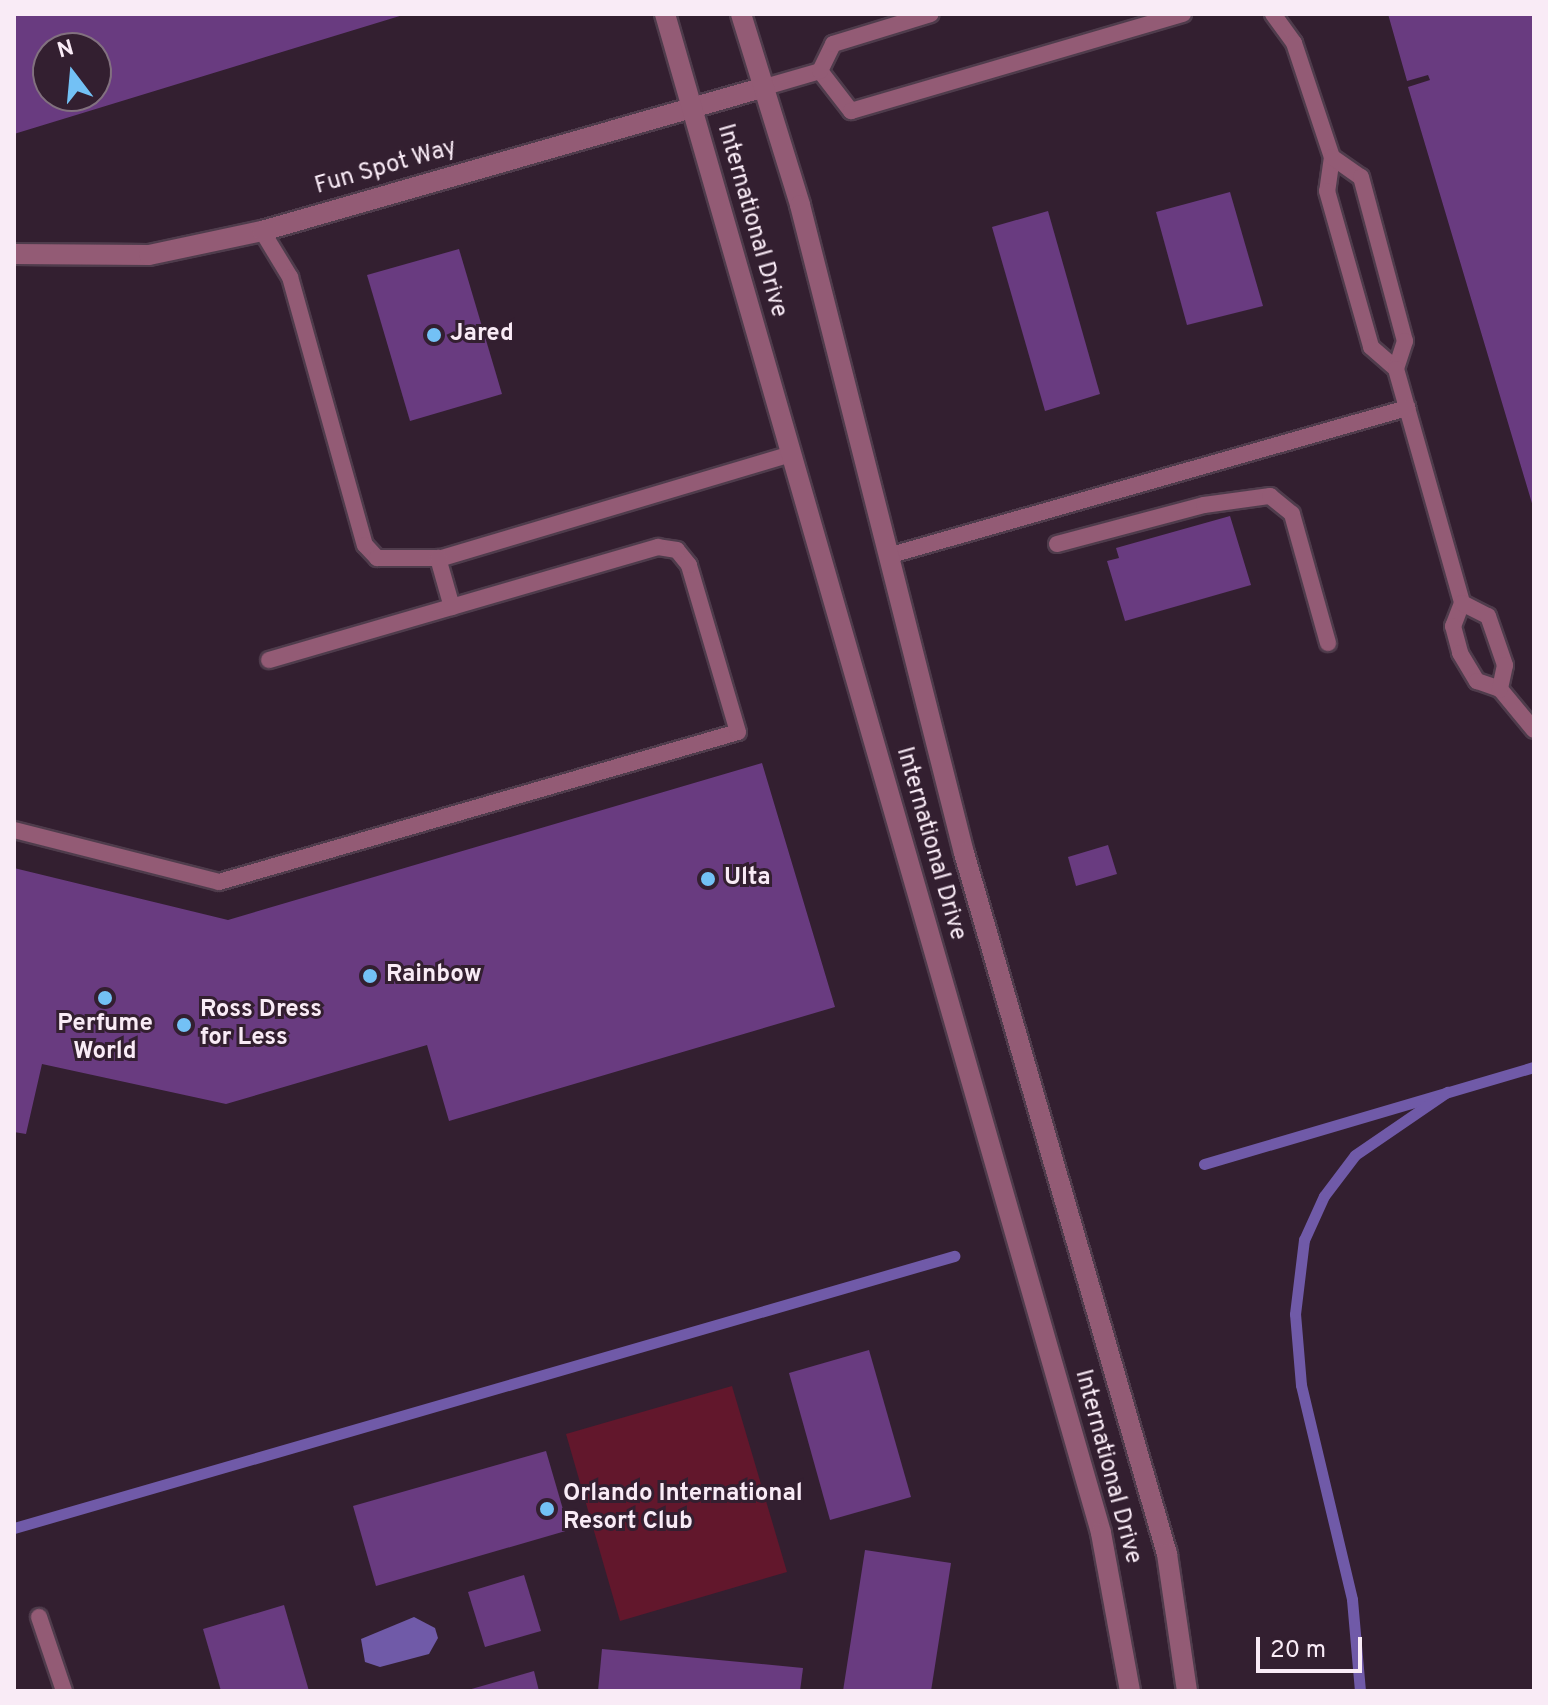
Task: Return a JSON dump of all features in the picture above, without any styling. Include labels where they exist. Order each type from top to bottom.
[{"type":"street","name":"International Drive","points":[[665,14],[1101,1533],[1130,1691]]},
{"type":"street","name":"International Drive","points":[[741,14],[765,87],[891,555],[964,853],[1167,1554],[1187,1691]]},
{"type":"street","name":"Fun Spot Way","points":[[14,254],[149,255],[262,231],[765,87]]},
{"type":"lane","points":[[765,87],[820,71],[833,44],[931,14]]},
{"type":"lane","points":[[820,71],[851,111],[1183,14]]},
{"type":"lane","points":[[1273,14],[1294,43],[1332,157],[1327,191],[1371,347],[1396,369],[1462,603],[1453,626],[1460,653],[1477,681],[1500,689],[1534,730]]},
{"type":"lane","points":[[1332,157],[1361,177],[1405,341],[1396,369]]},
{"type":"lane","points":[[262,231],[290,277],[365,545],[377,558],[438,558],[790,454]]},
{"type":"lane","points":[[891,555],[1407,408]]},
{"type":"lane","points":[[1057,544],[1204,505],[1270,496],[1292,514],[1328,643]]},
{"type":"lane","points":[[14,830],[219,882],[738,732],[689,565],[677,550],[658,547],[269,660]]},
{"type":"lane","points":[[438,558],[452,607]]},
{"type":"lane","points":[[1462,603],[1488,616],[1505,665],[1500,689]]},
{"type":"lane","points":[[39,1617],[64,1691]]},
{"type":"shaded area","points":[[732,1386],[787,1572],[620,1621],[566,1434]]},
{"type":"shaded area","points":[[414,1617],[435,1628],[438,1638],[429,1654],[380,1667],[365,1662],[361,1639]]},
{"type":"building","points":[[14,14],[403,14],[112,104],[112,32],[32,32],[32,112],[86,112],[14,134]]},
{"type":"building","points":[[1388,14],[1534,14],[1534,510],[1408,87],[1430,80],[1428,75],[1407,81]]},
{"type":"building","points":[[1230,192],[1263,306],[1187,325],[1156,212]]},
{"type":"building","points":[[1048,211],[1100,394],[1045,411],[992,227]]},
{"type":"building","name":"Jared","points":[[459,249],[502,394],[410,421],[367,275]]},
{"type":"building","points":[[1230,516],[1251,585],[1125,621],[1107,561],[1119,558],[1116,548]]},
{"type":"building","points":[[762,763],[835,1007],[449,1121],[427,1045],[226,1104],[42,1064],[26,1134],[14,1132],[14,868],[228,920]]},
{"type":"building","points":[[1108,845],[1117,874],[1076,886],[1068,857]]},
{"type":"building","points":[[869,1350],[911,1497],[830,1520],[789,1373]]},
{"type":"building","points":[[546,1451],[569,1530],[376,1586],[353,1506]]},
{"type":"building","points":[[865,1550],[951,1563],[931,1691],[843,1691]]},
{"type":"building","points":[[524,1575],[541,1631],[485,1647],[468,1592]]},
{"type":"building","points":[[284,1605],[309,1691],[221,1691],[203,1629]]},
{"type":"building","points":[[602,1649],[803,1668],[800,1691],[598,1691]]},
{"type":"building","points":[[534,1671],[539,1691],[468,1691],[468,1690]]},
{"type":"waterway","points":[[1204,1164],[1534,1067]]},
{"type":"waterway","points":[[1360,1691],[1352,1599],[1301,1385],[1295,1314],[1304,1240],[1324,1196],[1355,1155],[1447,1092]]},
{"type":"waterway","points":[[14,1528],[954,1256]]},
{"type":"place","name":"Jared","points":[[434,335]]},
{"type":"place","name":"Ulta","points":[[708,879]]},
{"type":"place","name":"Rainbow","points":[[370,976]]},
{"type":"place","name":"Perfume World","points":[[105,998]]},
{"type":"place","name":"Ross Dress for Less","points":[[184,1025]]},
{"type":"place","name":"Orlando International Resort Club","points":[[547,1509]]}]
